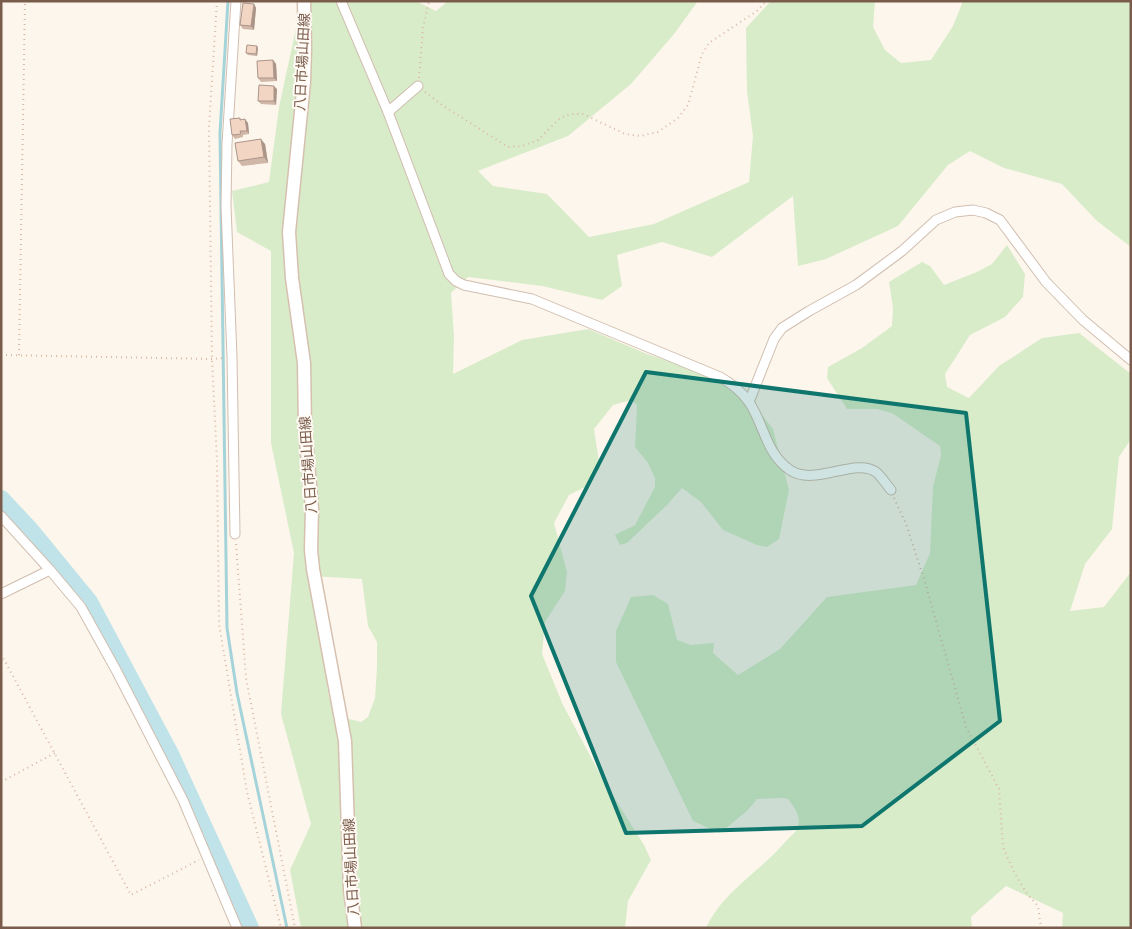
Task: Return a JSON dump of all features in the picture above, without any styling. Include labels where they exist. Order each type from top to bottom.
[{"type":"main road","name":"八日市場山田線","points":[[304,1],[306,48],[290,232],[292,278],[304,363],[305,428],[312,509],[311,550],[313,569],[345,740],[350,889],[355,928]]},
{"type":"street","points":[[235,534],[232,357],[226,206],[227,144],[236,1]]},
{"type":"street","points":[[341,1],[388,112],[449,274],[456,281],[464,285],[532,299],[720,377],[731,383],[749,402],[776,458],[791,471],[803,475],[823,474],[850,468],[865,468],[876,472],[891,490]]},
{"type":"street","points":[[388,112],[418,86]]},
{"type":"street","points":[[749,402],[774,340],[782,328],[809,310],[856,285],[902,250],[936,220],[955,212],[973,210],[986,213],[1000,220],[1046,282],[1083,320],[1131,360]]},
{"type":"street","points":[[1,516],[81,607],[116,670],[183,800],[237,928]]},
{"type":"street","points":[[1,594],[50,570]]},
{"type":"path","points":[[19,355],[25,1]]},
{"type":"path","points":[[217,1],[209,127],[212,359],[217,461],[219,624],[247,792],[281,928]]},
{"type":"path","points":[[429,1],[423,28],[418,86],[442,105],[508,146],[522,146],[538,140],[560,118],[570,114],[583,114],[625,134],[640,136],[658,132],[678,118],[688,104],[702,54],[709,43],[757,11],[766,1]]},
{"type":"path","points":[[1,355],[212,359],[232,357]]},
{"type":"path","points":[[891,490],[906,524],[925,582],[966,726],[1000,789],[1003,847],[1014,872],[1027,894],[1038,906],[1041,928]]},
{"type":"path","points":[[235,534],[246,678],[295,928]]},
{"type":"path","points":[[1,654],[131,895],[207,855]]},
{"type":"path","points":[[1,782],[55,753]]},
{"type":"highlighted area","points":[[646,372],[966,413],[1000,721],[862,826],[626,833],[531,596]]},
{"type":"green space","points":[[302,1],[416,1],[436,11],[448,1],[698,1],[674,34],[631,84],[568,136],[478,171],[493,186],[547,194],[589,237],[654,224],[749,182],[753,136],[747,91],[746,28],[771,1],[875,1],[873,27],[885,50],[901,63],[931,60],[953,26],[963,1],[1131,1],[1131,247],[1097,221],[1062,184],[1004,168],[970,151],[948,165],[898,226],[826,259],[798,266],[793,196],[712,257],[662,242],[617,255],[622,286],[602,300],[542,286],[468,277],[451,293],[454,336],[453,374],[522,340],[588,329],[647,354],[737,383],[773,429],[789,490],[779,539],[767,547],[757,545],[723,530],[701,502],[682,488],[627,543],[620,545],[615,535],[635,525],[655,487],[655,478],[648,463],[635,447],[637,405],[631,400],[613,405],[594,429],[600,468],[585,487],[569,495],[554,523],[567,572],[565,591],[545,622],[542,654],[563,705],[602,778],[644,845],[651,860],[628,901],[625,928],[301,928],[290,870],[311,824],[281,714],[294,553],[271,443],[271,251],[237,232],[232,191],[269,182],[279,107]],"holes":[[[312,576],[362,579],[368,626],[377,642],[377,668],[375,698],[368,717],[361,722],[349,719],[329,698]]]},
{"type":"green space","points":[[1007,245],[1025,274],[1023,297],[1005,317],[970,335],[945,374],[947,387],[969,398],[999,366],[1042,338],[1079,333],[1131,374],[1131,439],[1119,457],[1112,529],[1085,564],[1070,611],[1104,607],[1131,572],[1131,928],[1062,928],[1063,913],[1006,886],[971,917],[972,928],[706,928],[713,915],[732,892],[795,832],[799,822],[798,815],[788,799],[757,799],[747,811],[720,833],[693,821],[616,662],[616,631],[631,597],[653,595],[668,604],[677,640],[691,645],[714,643],[713,653],[738,675],[780,649],[827,597],[916,585],[930,553],[933,487],[941,455],[940,446],[892,413],[877,409],[847,409],[827,378],[828,367],[862,348],[892,326],[893,308],[889,282],[922,262],[930,266],[944,285],[992,264]]},
{"type":"building","points":[[243,3],[254,4],[251,26],[240,25]]},
{"type":"building","points":[[247,45],[257,46],[256,54],[246,53]]},
{"type":"building","points":[[273,60],[274,78],[258,78],[257,61]]},
{"type":"building","points":[[259,85],[274,86],[274,101],[258,101]]},
{"type":"building","points":[[240,118],[240,120],[245,119],[247,131],[240,131],[241,134],[232,135],[230,119]]},
{"type":"building","points":[[261,139],[264,157],[238,161],[235,143]]},
{"type":"waterway","points":[[228,1],[220,133],[227,628],[237,693],[287,928]]},
{"type":"waterway","points":[[1,499],[30,530],[89,602],[170,754],[250,928]]}]
